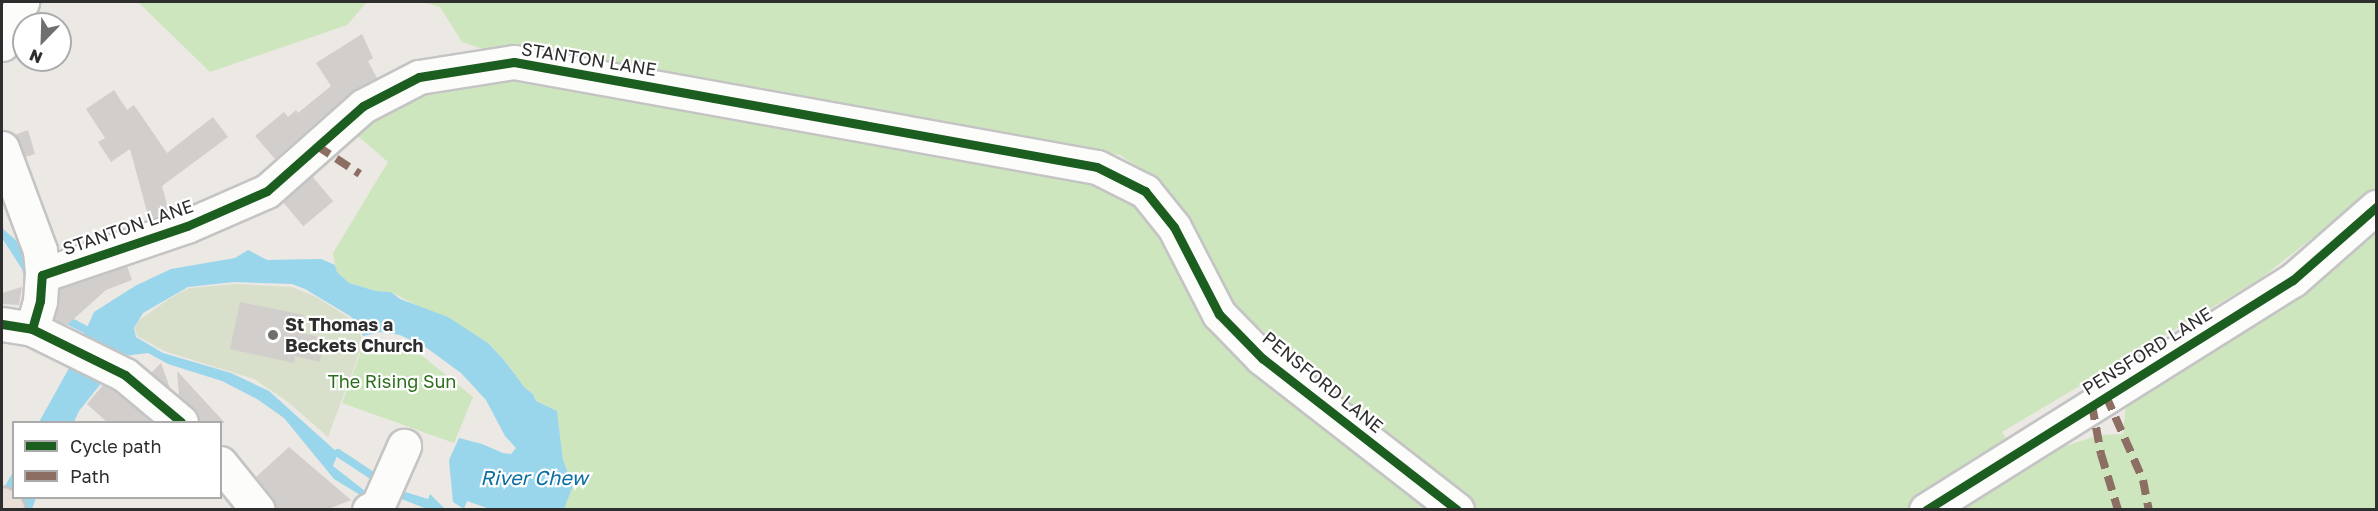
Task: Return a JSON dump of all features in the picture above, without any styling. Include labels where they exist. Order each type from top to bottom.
[{"type":"highway","points":[[2,504],[8,510]]},
{"type":"street","points":[[2,44],[22,2]]},
{"type":"street","name":"STANTON LANE","points":[[42,275],[187,226],[267,191],[363,106],[418,77],[514,62],[1020,152]]},
{"type":"street","points":[[2,148],[40,250],[42,275],[40,301],[17,326],[66,345],[125,375],[179,421]]},
{"type":"street","name":"PENSFORD LANE","points":[[1020,152],[1097,166],[1145,191],[1174,227],[1219,314],[1262,358],[1457,510]]},
{"type":"street","name":"PENSFORD LANE","points":[[1926,510],[2293,280],[2376,207]]},
{"type":"street","points":[[369,510],[376,507],[404,446]]},
{"type":"street","points":[[222,465],[258,510]]},
{"type":"green space","points":[[138,2],[367,2],[347,25],[210,72]]},
{"type":"green space","points":[[423,2],[2376,2],[2376,188],[2260,279],[2002,432],[2021,461],[2099,435],[2123,434],[2127,396],[2376,222],[2376,509],[564,509],[573,486],[563,460],[557,411],[536,401],[533,394],[525,388],[488,343],[391,292],[376,291],[349,283],[337,272],[333,253],[388,162],[352,131],[421,84],[515,64],[1123,184],[1259,362],[1274,392],[1378,468],[1373,426],[1232,304],[1187,216],[1157,180],[1120,155],[515,59],[462,42],[440,7]]},
{"type":"green space","points":[[236,284],[292,287],[316,297],[348,317],[358,327],[363,343],[328,437],[288,402],[254,379],[164,351],[137,336],[135,328],[138,321],[189,288]]},
{"type":"green space","name":"The Rising Sun","points":[[399,342],[425,358],[473,397],[454,443],[342,403],[364,343]]},
{"type":"water","points":[[2,228],[18,242],[28,265],[27,288],[22,269],[2,238]]},
{"type":"water","name":"River Chew","points":[[248,250],[267,260],[321,259],[335,265],[337,272],[349,283],[376,291],[391,292],[400,299],[448,317],[488,343],[525,388],[533,394],[536,401],[557,411],[563,460],[573,486],[564,509],[490,509],[467,501],[464,509],[453,502],[449,460],[459,438],[503,453],[511,454],[516,448],[505,436],[486,400],[461,373],[424,346],[400,335],[381,332],[363,336],[359,325],[350,316],[305,289],[292,284],[234,282],[188,287],[143,313],[134,328],[136,337],[163,353],[231,373],[269,391],[338,453],[333,466],[365,491],[365,498],[334,479],[284,418],[257,399],[222,381],[168,364],[148,353],[123,356],[79,411],[74,421],[40,421],[68,370],[94,312],[135,286],[171,269],[235,258]]},
{"type":"water","points":[[12,474],[12,499],[36,499],[32,509],[2,509],[2,491]]},
{"type":"water","name":"River Chew","points":[[402,491],[428,499],[430,494],[445,509],[427,509],[399,498]]},
{"type":"building","points":[[362,34],[373,58],[368,61],[377,78],[351,92],[275,159],[255,136],[284,112],[288,117],[296,110],[298,113],[331,86],[316,63]]},
{"type":"building","points":[[114,90],[127,110],[134,105],[167,153],[213,117],[228,137],[162,186],[169,212],[149,219],[130,149],[111,162],[98,142],[105,138],[86,109]]},
{"type":"building","points":[[28,130],[35,154],[25,157],[15,135]]},
{"type":"building","points":[[312,176],[333,201],[303,226],[282,201]]},
{"type":"building","points":[[127,266],[132,280],[106,290],[67,325],[54,319],[60,289]]},
{"type":"building","points":[[22,287],[19,305],[2,304],[2,293]]},
{"type":"building","name":"St Thomas a Beckets Church","points":[[240,302],[304,315],[300,333],[325,338],[320,362],[295,356],[294,363],[230,349]]},
{"type":"building","points":[[161,363],[170,388],[151,373]]},
{"type":"building","points":[[177,371],[225,423],[198,421],[193,408],[179,396]]},
{"type":"building","points":[[103,385],[115,391],[150,421],[106,421],[87,404]]},
{"type":"building","points":[[289,447],[351,500],[326,510],[276,510],[273,498],[256,477]]},
{"type":"waterway","points":[[71,322],[91,332]]},
{"type":"waterway","name":"River Chew","points":[[338,453],[379,480]]},
{"type":"marked path","points":[[317,146],[360,174]]},
{"type":"marked path","points":[[2106,396],[2143,480],[2149,510]]},
{"type":"marked path","points":[[2092,405],[2101,454],[2118,510]]},
{"type":"cycle path","points":[[32,329],[40,301],[42,275],[187,226],[267,191],[363,106],[419,77],[514,62],[1097,167],[1145,191],[1174,227],[1219,314],[1262,358],[1457,510]]},
{"type":"cycle path","points":[[1926,510],[2293,280],[2376,207]]},
{"type":"cycle path","points":[[2,324],[32,329],[125,375],[180,421]]},
{"type":"place","name":"St Thomas a Beckets Church","points":[[273,335]]}]
